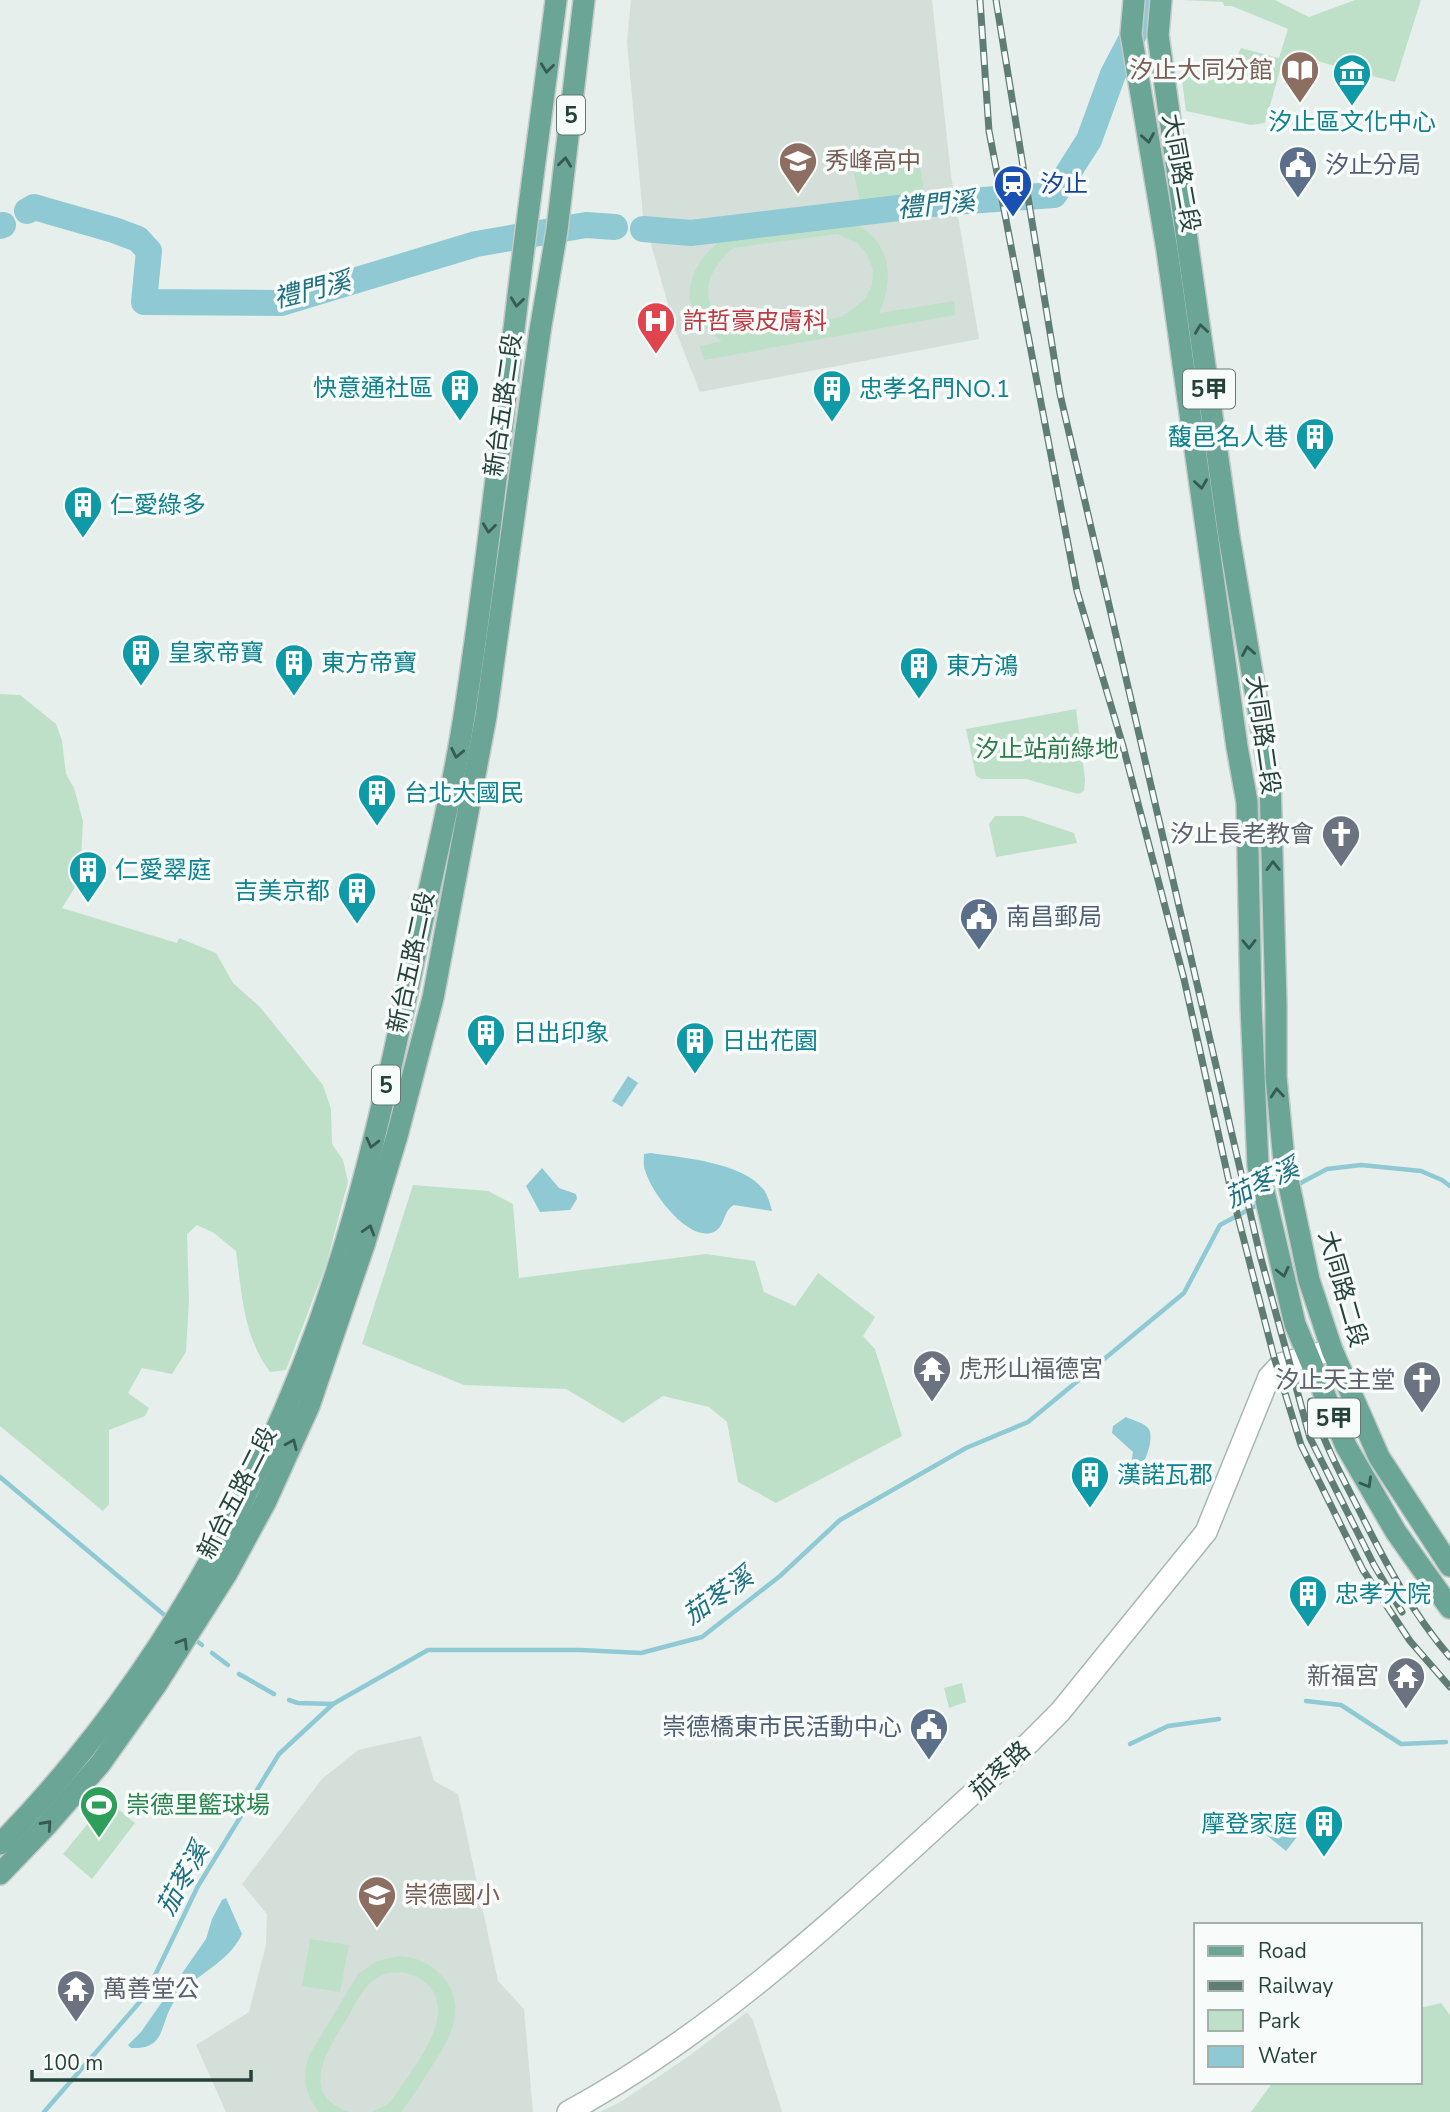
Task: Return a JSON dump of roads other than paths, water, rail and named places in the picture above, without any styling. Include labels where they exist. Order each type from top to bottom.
[{"type":"main road","name":"新台五路二段","points":[[0,1844],[43,1800],[140,1673],[178,1615],[223,1537],[265,1455],[299,1378],[353,1217],[422,925],[466,708],[556,0]]},
{"type":"main road","name":"新台五路二段","points":[[0,1874],[100,1763],[156,1685],[227,1573],[266,1501],[309,1406],[365,1242],[397,1136],[433,998],[486,716],[540,331],[557,230],[584,0]]},
{"type":"main road","name":"大同路二段","points":[[1134,0],[1131,34],[1136,71],[1167,250],[1247,802],[1251,1005],[1258,1166],[1295,1324],[1346,1446],[1396,1532],[1450,1608]]},
{"type":"main road","name":"大同路二段","points":[[1161,0],[1158,35],[1229,536],[1270,779],[1276,1077],[1284,1161],[1308,1280],[1332,1350],[1379,1457],[1450,1566]]},
{"type":"main road","points":[[1131,34],[1158,35]]},
{"type":"street","name":"茄苳路","points":[[568,2112],[680,2044],[809,1942],[1060,1712],[1206,1532],[1269,1377],[1282,1364],[1332,1350]]},
{"type":"water","points":[[628,1076],[638,1083],[622,1107],[612,1101]]},
{"type":"water","points":[[644,1154],[712,1163],[742,1173],[764,1190],[772,1211],[734,1205],[727,1211],[716,1231],[701,1233],[691,1229],[671,1212],[654,1190],[644,1166]]},
{"type":"water","points":[[542,1168],[559,1188],[576,1194],[577,1199],[570,1210],[540,1212],[526,1186]]},
{"type":"water","points":[[1126,1417],[1144,1425],[1150,1431],[1149,1448],[1140,1467],[1131,1464],[1133,1452],[1112,1433],[1113,1426]]},
{"type":"water","points":[[1270,1815],[1297,1837],[1286,1851],[1259,1829]]},
{"type":"water","points":[[226,1898],[242,1934],[236,1944],[177,1998],[161,2032],[152,2044],[131,2048],[128,2045],[141,2032],[206,1939],[212,1919],[222,1900]]},
{"type":"waterway","name":"禮門溪","points":[[643,229],[691,233],[940,203],[1054,195],[1089,140],[1113,74],[1152,0]]},
{"type":"waterway","name":"禮門溪","points":[[27,211],[34,207],[138,239],[149,251],[144,302],[281,303],[476,244],[586,225],[615,227]]},
{"type":"waterway","name":"茄苳溪","points":[[1297,1185],[1327,1169],[1361,1165],[1421,1171],[1450,1186]]},
{"type":"waterway","name":"茄苳溪","points":[[44,2112],[145,1996],[198,1886],[279,1754],[333,1704],[428,1650],[581,1650],[641,1653],[702,1637],[780,1576],[840,1520],[966,1448],[1028,1422],[1184,1293],[1220,1225],[1261,1203]]},
{"type":"waterway","points":[[0,1477],[168,1618]]},
{"type":"waterway","points":[[194,1639],[202,1645]]},
{"type":"waterway","points":[[212,1653],[228,1665]]},
{"type":"waterway","points":[[239,1674],[274,1694]]},
{"type":"waterway","points":[[289,1700],[298,1703],[333,1704]]},
{"type":"waterway","points":[[1306,1701],[1341,1705],[1401,1744],[1446,1742]]},
{"type":"waterway","points":[[1130,1744],[1168,1726],[1219,1719]]},
{"type":"railway","points":[[980,0],[989,131],[1077,591],[1123,746],[1184,979],[1230,1186],[1274,1357],[1301,1445],[1363,1570],[1410,1641],[1450,1687]]},
{"type":"railway","points":[[996,0],[1060,394],[1260,1255],[1310,1438],[1374,1565],[1402,1612]]},
{"type":"railway","points":[[1311,1401],[1332,1456],[1379,1549],[1411,1605],[1450,1657]]},
{"type":"place","name":"汐止大同分館","points":[[1300,104]]},
{"type":"place","name":"汐止區文化中心","points":[[1352,107]]},
{"type":"place","name":"秀峰高中","points":[[798,195]]},
{"type":"place","name":"汐止分局","points":[[1298,199]]},
{"type":"place","name":"汐止","points":[[1013,218]]},
{"type":"place","name":"許哲豪皮膚科","points":[[656,355]]},
{"type":"place","name":"快意通社區","points":[[460,422]]},
{"type":"place","name":"忠孝名門NO.1","points":[[832,423]]},
{"type":"place","name":"馥邑名人巷","points":[[1315,471]]},
{"type":"place","name":"仁愛綠多","points":[[83,539]]},
{"type":"place","name":"皇家帝寶","points":[[141,687]]},
{"type":"place","name":"東方帝寶","points":[[294,697]]},
{"type":"place","name":"東方鴻","points":[[919,700]]},
{"type":"place","name":"台北大國民","points":[[377,827]]},
{"type":"place","name":"汐止長老教會","points":[[1341,868]]},
{"type":"place","name":"仁愛翠庭","points":[[88,904]]},
{"type":"place","name":"吉美京都","points":[[357,925]]},
{"type":"place","name":"南昌郵局","points":[[979,951]]},
{"type":"place","name":"日出印象","points":[[486,1067]]},
{"type":"place","name":"日出花園","points":[[695,1075]]},
{"type":"place","name":"虎形山福德宮","points":[[932,1403]]},
{"type":"place","name":"汐止天主堂","points":[[1422,1414]]},
{"type":"place","name":"漢諾瓦郡","points":[[1090,1509]]},
{"type":"place","name":"忠孝大院","points":[[1308,1628]]},
{"type":"place","name":"新福宮","points":[[1406,1710]]},
{"type":"place","name":"崇德橋東市民活動中心","points":[[929,1761]]},
{"type":"place","name":"崇德里籃球場","points":[[99,1839]]},
{"type":"place","name":"摩登家庭","points":[[1324,1858]]},
{"type":"place","name":"崇德國小","points":[[377,1929]]},
{"type":"place","name":"萬善堂公","points":[[76,2023]]},
{"type":"park label","name":"汐止站前綠地","points":[[1047,749]]}]
